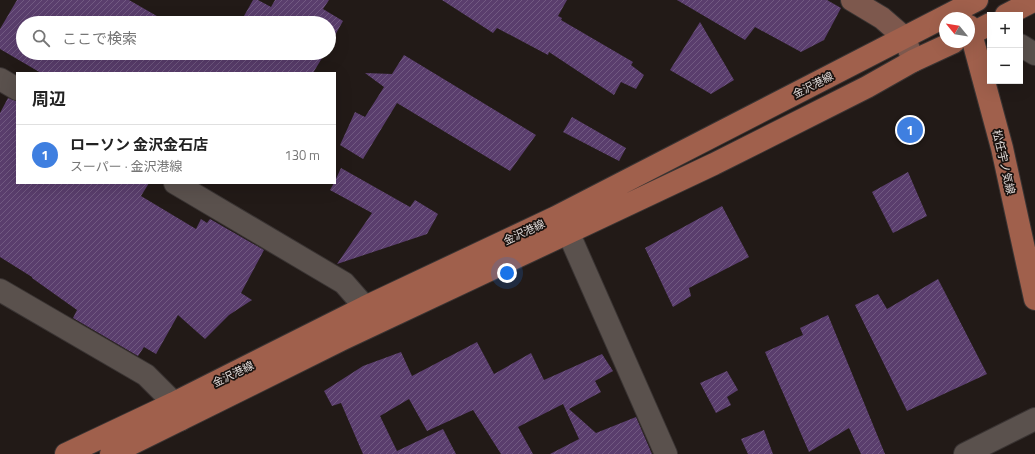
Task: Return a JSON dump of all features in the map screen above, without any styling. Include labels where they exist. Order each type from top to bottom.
[{"type":"main road","points":[[1012,12],[1035,0]]},
{"type":"main road","name":"金沢港線","points":[[66,454],[177,411],[368,317],[556,217],[905,38],[939,29]]},
{"type":"main road","name":"松任宇ノ気線","points":[[975,40],[1002,148],[1035,299]]},
{"type":"main road","name":"金沢港線","points":[[368,317],[568,232],[714,164],[867,87],[913,61],[939,42]]},
{"type":"main road","name":"金沢港線","points":[[111,454],[177,411]]},
{"type":"street","points":[[852,0],[882,18],[905,38],[913,61]]},
{"type":"street","points":[[1023,47],[1035,54]]},
{"type":"street","points":[[0,79],[16,88]]},
{"type":"street","points":[[177,184],[344,283],[368,317]]},
{"type":"street","points":[[568,232],[666,454]]},
{"type":"street","points":[[0,290],[146,375],[177,411]]},
{"type":"street","points":[[965,454],[1035,419]]},
{"type":"building","points":[[17,0],[129,0],[157,16],[16,16],[16,58],[0,49],[0,29]]},
{"type":"building","points":[[253,0],[258,0],[271,7],[275,0],[329,0],[323,9],[335,16],[244,16]]},
{"type":"building","points":[[442,0],[567,0],[558,16],[562,18],[561,20],[633,62],[631,65],[644,75],[636,89],[621,82],[614,95],[549,52],[548,55],[497,28],[493,33]]},
{"type":"building","points":[[677,0],[827,0],[841,8],[824,40],[801,52],[755,27],[745,40]]},
{"type":"building","points":[[336,17],[343,21],[336,34]]},
{"type":"building","points":[[700,22],[734,80],[711,94],[670,70]]},
{"type":"building","points":[[404,55],[536,135],[510,171],[397,103],[363,159],[340,145],[355,112],[365,117],[384,87],[365,73],[392,74]]},
{"type":"building","points":[[19,60],[321,60],[314,72],[39,72]]},
{"type":"building","points":[[8,98],[16,101],[16,184],[148,184],[141,196],[196,229],[201,219],[207,223],[210,219],[264,250],[241,293],[252,300],[229,315],[205,339],[178,315],[156,354],[144,347],[138,356],[73,318],[77,310],[32,277],[0,257],[0,113]]},
{"type":"building","points":[[572,117],[626,148],[619,161],[563,132]]},
{"type":"building","points":[[341,168],[410,207],[415,200],[438,214],[427,234],[337,264],[372,213],[330,190],[333,184],[336,184],[336,179]]},
{"type":"building","points":[[908,172],[927,216],[893,233],[872,192]]},
{"type":"building","points":[[722,206],[749,257],[689,288],[691,296],[673,307],[645,248]]},
{"type":"building","points":[[938,279],[987,374],[907,411],[855,305],[878,294],[887,309]]},
{"type":"building","points":[[828,315],[885,454],[861,454],[849,428],[809,452],[765,352],[803,335],[800,328]]},
{"type":"building","points":[[477,342],[494,374],[531,353],[544,380],[602,354],[613,371],[595,381],[601,392],[569,409],[596,433],[636,417],[652,454],[550,454],[579,439],[563,404],[518,427],[533,454],[501,454],[473,410],[427,431],[409,399],[380,416],[397,451],[443,429],[456,454],[363,454],[341,403],[332,406],[324,391],[363,366],[401,352],[412,376]]},
{"type":"building","points":[[727,371],[738,390],[727,397],[731,405],[716,413],[700,383]]},
{"type":"building","points":[[764,430],[773,454],[748,454],[741,439]]},
{"type":"place","name":"ローソン 金沢金石店","points":[[910,130]]}]
